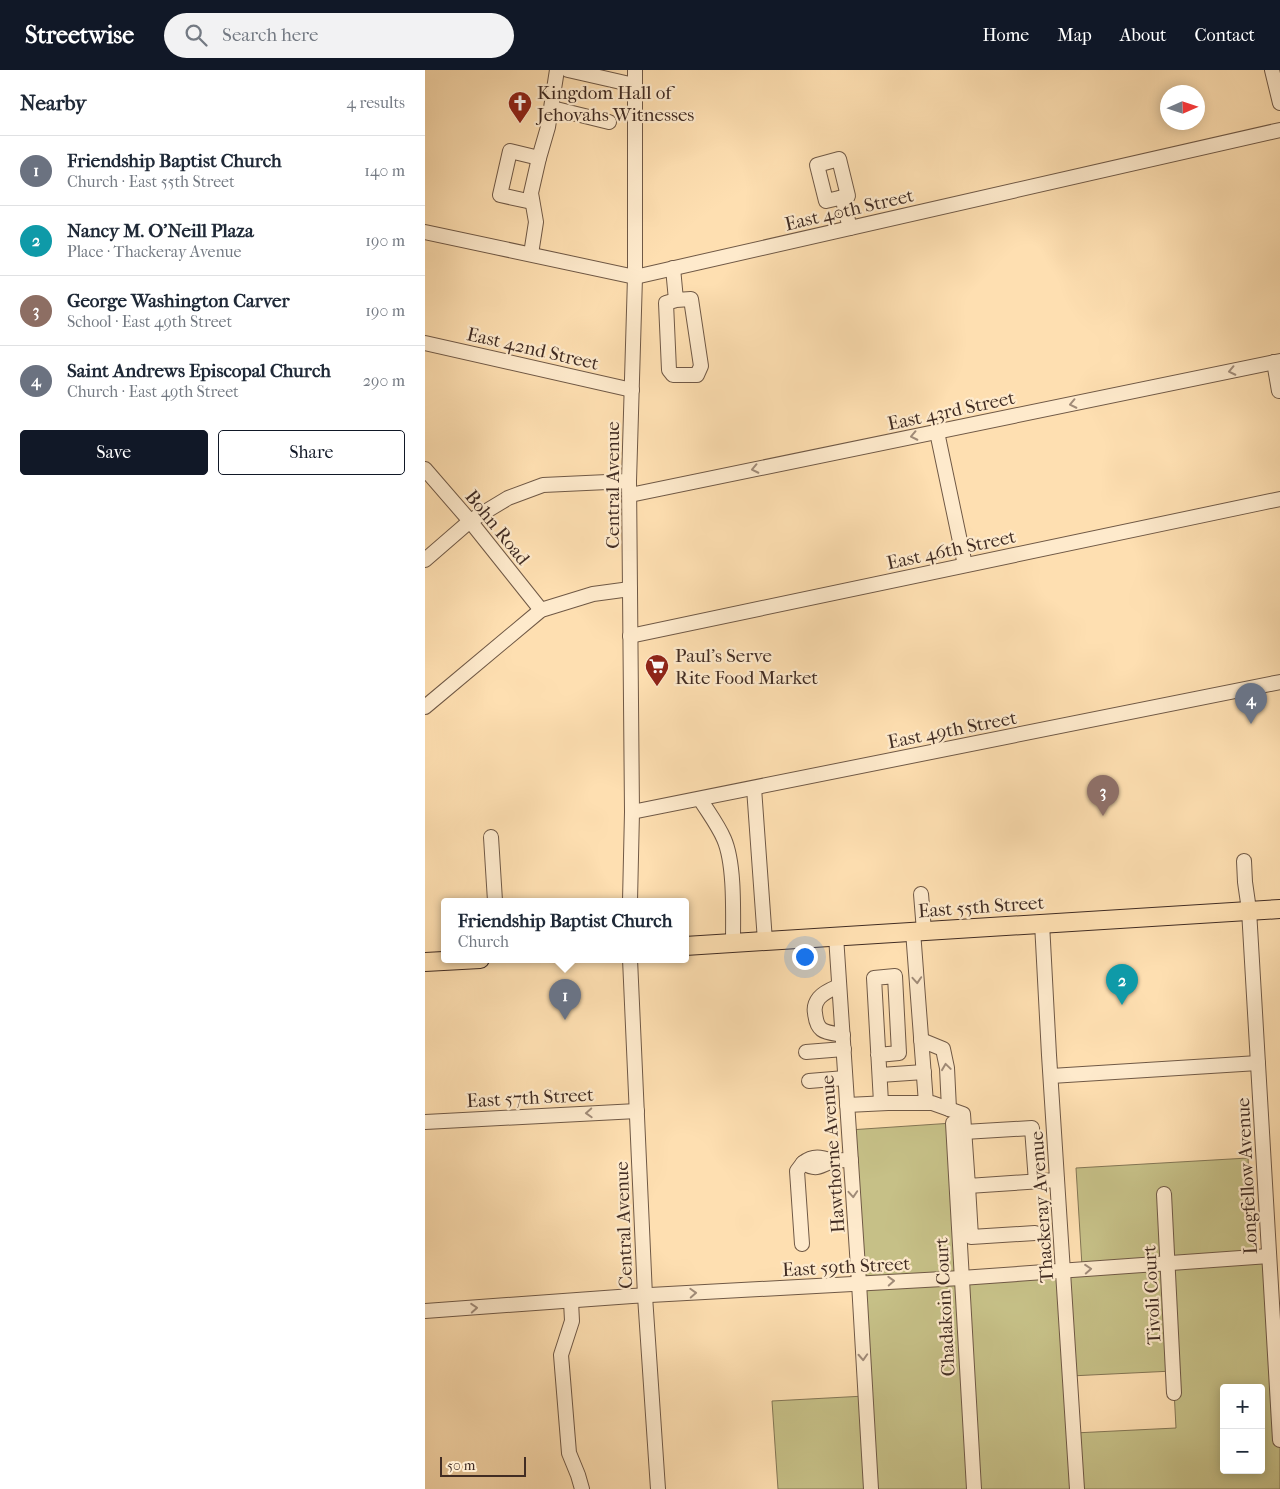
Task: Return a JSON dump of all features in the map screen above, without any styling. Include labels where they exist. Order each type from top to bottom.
[{"type":"main road","name":"East 55th Street","points":[[689,946],[1280,908]]},
{"type":"main road","points":[[425,962],[441,961]]},
{"type":"street","points":[[531,254],[535,222],[531,193],[552,108],[557,70]]},
{"type":"street","points":[[569,70],[634,85]]},
{"type":"street","name":"Central Avenue","points":[[631,898],[629,481],[635,277],[635,70]]},
{"type":"street","points":[[1273,70],[1280,103]]},
{"type":"street","points":[[552,108],[609,122]]},
{"type":"street","name":"East 40th Street","points":[[425,232],[635,277],[1280,130]]},
{"type":"street","points":[[532,202],[500,195],[510,151],[539,158]]},
{"type":"street","points":[[842,197],[850,228]]},
{"type":"street","points":[[673,268],[676,300]]},
{"type":"street","points":[[691,299],[701,366],[697,375],[673,375],[669,370],[666,303],[676,300],[691,299]]},
{"type":"street","name":"East 42nd Street","points":[[425,343],[632,390]]},
{"type":"street","points":[[1277,362],[1279,391]]},
{"type":"street","name":"East 43rd Street","points":[[630,495],[1277,362]]},
{"type":"street","points":[[937,432],[965,566]]},
{"type":"street","name":"Bohn Road","points":[[425,469],[541,610]]},
{"type":"street","points":[[425,560],[470,522],[508,498],[543,485],[629,481]]},
{"type":"street","name":"East 46th Street","points":[[630,636],[1280,499]]},
{"type":"street","points":[[425,706],[541,610],[593,594],[630,589]]},
{"type":"street","name":"East 49th Street","points":[[632,812],[1280,682]]},
{"type":"street","points":[[754,788],[765,941]]},
{"type":"street","points":[[700,798],[724,839],[728,852],[732,879],[733,943]]},
{"type":"street","points":[[491,837],[495,898]]},
{"type":"street","name":"Longfellow Avenue","points":[[1244,861],[1249,910],[1280,1440]]},
{"type":"street","points":[[921,894],[918,931],[921,1040],[926,1103]]},
{"type":"street","name":"Thackeray Avenue","points":[[1042,923],[1077,1489]]},
{"type":"street","name":"Hawthorne Avenue","points":[[836,936],[871,1489]]},
{"type":"street","name":"Central Avenue","points":[[630,963],[645,1296],[658,1489]]},
{"type":"street","points":[[879,1055],[899,1053],[895,976],[874,978],[881,1103]]},
{"type":"street","points":[[839,986],[823,994],[817,1000],[814,1008],[816,1024],[821,1030],[843,1035]]},
{"type":"street","points":[[921,1040],[943,1049],[947,1068],[949,1109]]},
{"type":"street","points":[[806,1052],[843,1050]]},
{"type":"street","points":[[1051,1076],[1258,1063]]},
{"type":"street","points":[[880,1075],[924,1072]]},
{"type":"street","points":[[809,1080],[845,1078]]},
{"type":"street","points":[[847,1105],[932,1103],[949,1109],[958,1119],[964,1132],[971,1238],[1035,1232]]},
{"type":"street","name":"East 57th Street","points":[[425,1122],[637,1111]]},
{"type":"street","name":"Chadakoin Court","points":[[958,1119],[961,1278],[974,1489]]},
{"type":"street","points":[[964,1132],[1032,1128],[1036,1182]]},
{"type":"street","points":[[802,1244],[797,1172],[809,1158],[822,1157],[833,1161],[851,1160]]},
{"type":"street","points":[[968,1186],[1057,1180]]},
{"type":"street","name":"Tivoli Court","points":[[1164,1194],[1175,1393]]},
{"type":"street","name":"East 59th Street","points":[[425,1311],[961,1278],[1269,1256]]},
{"type":"street","points":[[571,1301],[572,1321],[561,1355],[569,1454],[581,1489]]},
{"type":"shaded area","points":[[953,1123],[961,1278],[1269,1256],[1280,1440],[1280,1489],[778,1489],[772,1401],[865,1396],[849,1130]],"holes":[[[1173,1371],[1176,1428],[1074,1433],[1070,1376]]]},
{"type":"shaded area","points":[[1248,1158],[1254,1253],[1082,1266],[1076,1168]]},
{"type":"place","name":"Kingdom Hall of Jehovahs Witnesses","points":[[520,124]]},
{"type":"place","name":"Paul's Serve Rite Food Market","points":[[657,687]]},
{"type":"place","name":"Saint Andrews Episcopal Church","points":[[1251,724]]},
{"type":"place","name":"George Washington Carver","points":[[1103,816]]},
{"type":"place","name":"Nancy M. O'Neill Plaza","points":[[1122,1005]]},
{"type":"place","name":"Friendship Baptist Church","points":[[565,1020]]}]
